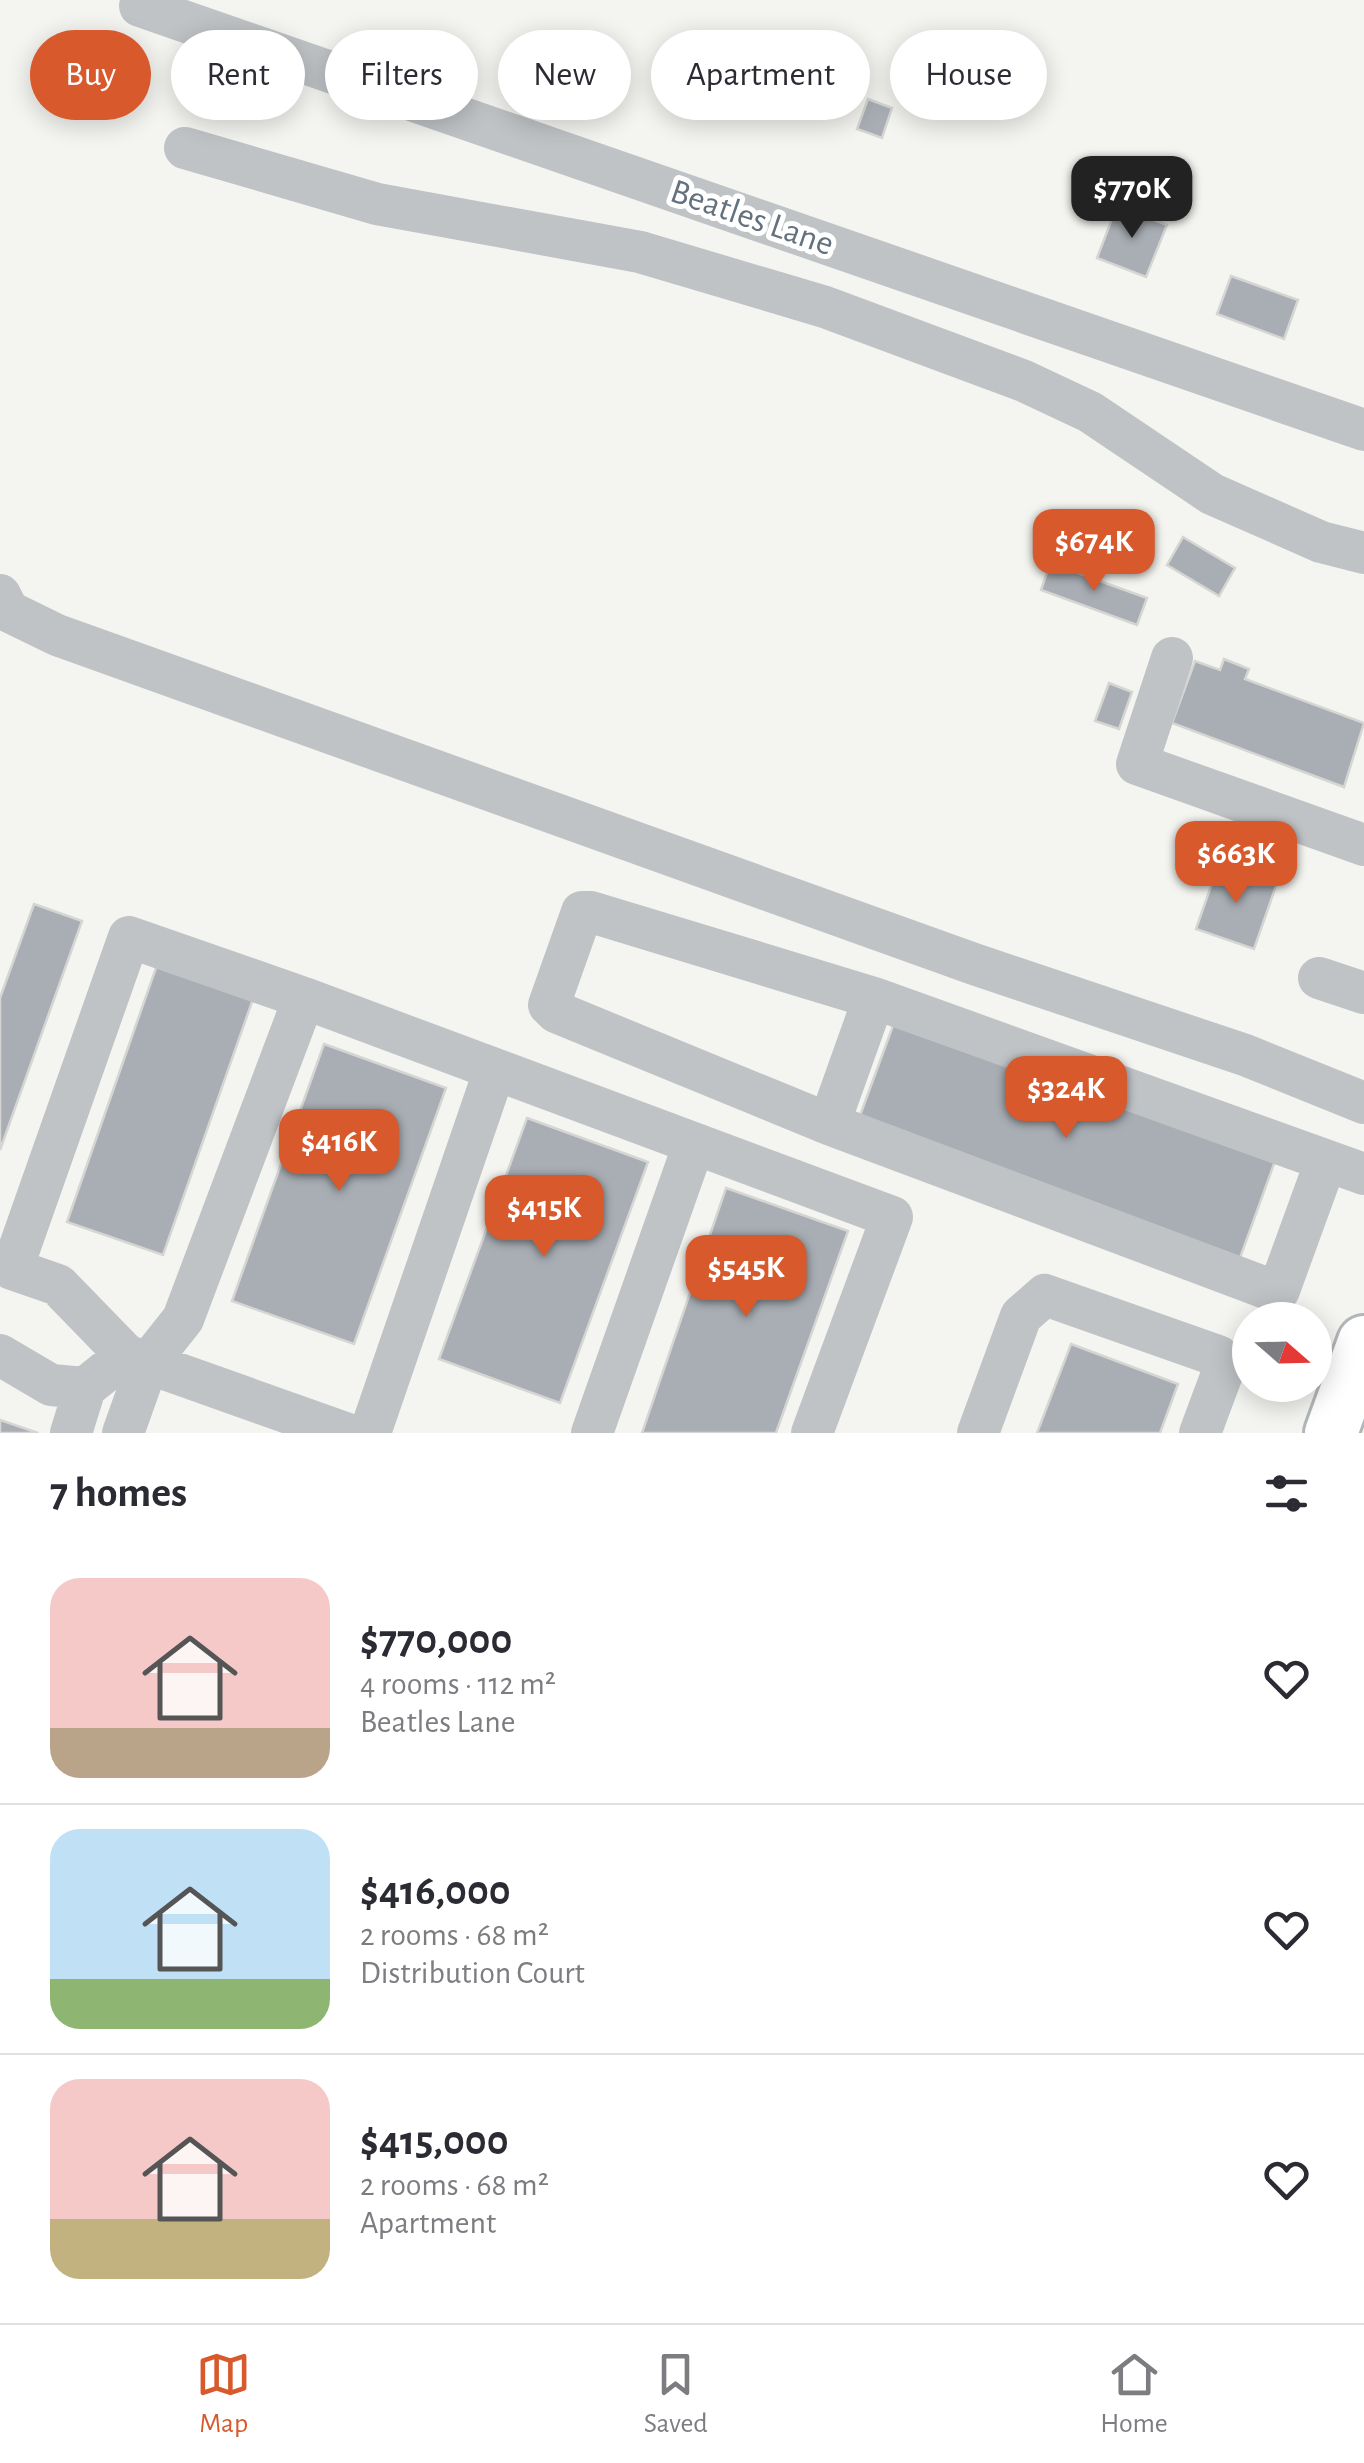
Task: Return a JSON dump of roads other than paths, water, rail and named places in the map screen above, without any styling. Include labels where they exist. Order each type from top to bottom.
[{"type":"main road","points":[[1332,1433],[1364,1342]]},
{"type":"street","name":"Beatles Lane","points":[[140,6],[1364,430]]},
{"type":"street","points":[[185,148],[378,204],[640,252],[825,307],[1057,396],[1090,412],[1212,494],[1321,542],[1364,553]]},
{"type":"street","points":[[0,595],[8,611],[57,635],[956,958],[1246,1055],[1364,1103]]},
{"type":"street","points":[[1172,658],[1137,764],[1364,845]]},
{"type":"street","points":[[582,912],[874,998],[1345,1168],[1279,1290],[1274,1291],[829,1124],[556,1012],[549,1005],[582,912]]},
{"type":"street","points":[[345,1433],[137,1359],[58,1285],[12,1269],[129,937],[304,998],[892,1218],[812,1433]]},
{"type":"street","points":[[1319,978],[1364,992]]},
{"type":"street","points":[[0,1355],[52,1386],[86,1388],[137,1359],[183,1319],[304,998]]},
{"type":"street","points":[[829,1124],[874,998]]},
{"type":"street","points":[[370,1433],[495,1070]]},
{"type":"street","points":[[592,1433],[694,1144]]},
{"type":"street","points":[[978,1433],[1020,1316],[1045,1295],[1218,1356],[1222,1374],[1200,1433]]},
{"type":"street","points":[[123,1433],[137,1359]]},
{"type":"street","points":[[70,1433],[86,1388]]}]
